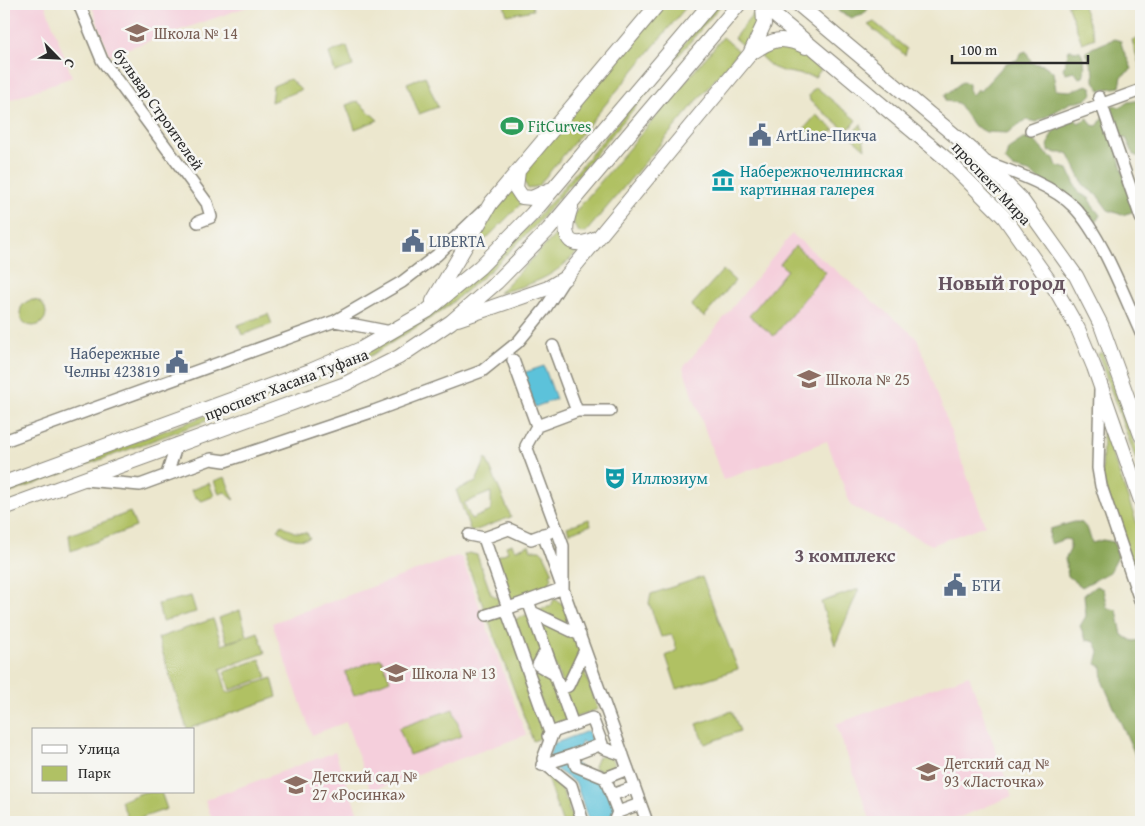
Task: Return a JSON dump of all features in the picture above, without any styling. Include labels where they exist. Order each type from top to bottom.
[{"type":"main road","points":[[428,311],[492,203],[658,4]]},
{"type":"main road","name":"проспект Хасана Туфана","points":[[4,483],[310,372],[361,349],[428,311],[480,267],[556,186],[710,4]]},
{"type":"main road","name":"проспект Хасана Туфана","points":[[4,508],[345,384],[399,357],[451,322],[497,282],[573,200],[739,4]]},
{"type":"main road","name":"проспект Мира","points":[[798,4],[986,162],[1021,199],[1076,276],[1101,325],[1141,435]]},
{"type":"main road","points":[[451,322],[548,288],[565,278],[750,54],[764,24],[762,5]]},
{"type":"main road","name":"проспект Мира","points":[[762,5],[961,172],[1004,217],[1057,292],[1078,329],[1141,501]]},
{"type":"main road","points":[[750,54],[763,45],[785,39],[822,55]]},
{"type":"main road","points":[[518,171],[516,188],[522,197],[532,198],[556,186]]},
{"type":"main road","points":[[573,200],[565,225],[567,236],[574,243],[583,245],[599,237]]},
{"type":"street","name":"бульвар Строителей","points":[[79,4],[102,60],[207,203],[211,217],[198,222]]},
{"type":"street","points":[[1031,130],[1100,101],[1141,90]]},
{"type":"street","points":[[1100,101],[1141,218]]},
{"type":"street","points":[[986,162],[1030,178],[1073,206],[1088,224],[1141,333]]},
{"type":"street","points":[[4,442],[335,321],[402,282],[437,255],[492,203]]},
{"type":"street","points":[[80,479],[140,485],[210,459],[225,461],[374,411],[482,371],[518,342],[545,309],[565,278]]},
{"type":"street","points":[[335,321],[391,332]]},
{"type":"street","points":[[553,346],[577,411]]},
{"type":"street","points":[[513,360],[537,426]]},
{"type":"street","points":[[1100,387],[1098,468],[1101,486],[1141,603]]},
{"type":"street","points":[[563,588],[567,545],[557,529],[526,446],[537,426],[577,411],[610,411]]},
{"type":"street","points":[[167,474],[177,444]]},
{"type":"street","points":[[469,535],[484,538],[508,529],[531,539],[557,529]]},
{"type":"street","points":[[543,534],[647,822]]},
{"type":"street","points":[[484,538],[507,608],[540,661],[554,674],[573,725]]},
{"type":"street","points":[[550,551],[567,545]]},
{"type":"street","points":[[487,616],[507,608],[530,607],[563,588]]},
{"type":"street","points":[[530,607],[580,635]]},
{"type":"street","points":[[530,607],[551,737],[543,762]]},
{"type":"street","points":[[560,689],[568,686],[585,650]]},
{"type":"street","points":[[551,737],[606,710]]},
{"type":"street","points":[[592,718],[603,748],[623,755]]},
{"type":"street","points":[[543,762],[573,755],[602,744]]},
{"type":"street","points":[[573,755],[576,766],[605,778],[628,769]]},
{"type":"street","points":[[543,762],[571,785],[583,822]]},
{"type":"street","points":[[605,778],[612,795],[616,817],[640,804]]},
{"type":"street","points":[[612,795],[634,787]]},
{"type":"shaded area","points":[[4,4],[45,4],[72,77],[4,102]]},
{"type":"shaded area","name":"Школа № 14","points":[[91,4],[255,4],[109,55]]},
{"type":"shaded area","name":"Школа № 25","points":[[792,234],[917,338],[985,525],[932,545],[851,506],[827,441],[723,480],[683,368]]},
{"type":"shaded area","name":"Школа № 13","points":[[457,556],[462,558],[526,735],[371,791],[346,722],[312,735],[272,623]]},
{"type":"shaded area","name":"Детский сад № 93 «Ласточка»","points":[[969,675],[1012,796],[948,822],[871,822],[836,724]]},
{"type":"shaded area","name":"Детский сад № 27 «Росинка»","points":[[335,752],[361,822],[213,822],[205,800]]},
{"type":"green space","points":[[504,4],[532,4],[533,10],[507,15]]},
{"type":"green space","points":[[664,4],[687,6],[538,186],[528,189],[522,177],[523,170]]},
{"type":"green space","points":[[717,4],[722,4],[535,226],[493,268],[443,310],[372,355],[307,384],[4,495],[4,490],[305,379],[491,265],[552,201]]},
{"type":"green space","points":[[837,4],[866,4],[868,9],[863,15],[852,18],[839,12]]},
{"type":"green space","points":[[1067,4],[1082,4],[1095,38],[1082,43]]},
{"type":"green space","points":[[754,13],[759,20],[757,29],[743,46],[734,38]]},
{"type":"green space","points":[[874,22],[907,49],[905,55],[868,25]]},
{"type":"green space","points":[[1141,36],[1141,71],[1132,40]]},
{"type":"green space","points":[[723,37],[739,51],[586,232],[581,233],[574,224],[575,212]]},
{"type":"green space","points":[[1114,39],[1121,41],[1132,69],[1122,76],[1120,87],[1100,90],[1094,81],[1094,73],[1086,53],[1092,48]]},
{"type":"green space","points":[[778,44],[795,49],[821,70],[815,77],[782,71],[772,67],[761,57],[768,49]]},
{"type":"green space","points":[[347,46],[353,66],[335,72],[329,53]]},
{"type":"green space","points":[[1069,50],[1080,51],[1082,54],[1085,66],[1083,77],[1079,78],[1074,71],[1066,73],[1063,69]]},
{"type":"green space","points":[[1026,51],[1032,63],[1044,65],[1053,72],[1056,90],[1070,91],[1087,85],[1091,87],[1093,93],[1086,100],[1070,103],[1037,122],[1026,120],[1007,133],[986,132],[973,125],[958,103],[946,101],[945,95],[962,82],[969,83],[969,91],[972,95],[977,89],[980,91],[1006,63],[1017,60],[1021,53]]},
{"type":"green space","points":[[425,76],[438,107],[419,114],[407,83]]},
{"type":"green space","points":[[290,79],[301,90],[271,102],[273,86]]},
{"type":"green space","points":[[816,87],[856,120],[850,128],[844,129],[810,101],[809,95]]},
{"type":"green space","points":[[1141,100],[1141,158],[1134,155],[1126,138],[1114,140],[1128,190],[1138,186],[1141,189],[1141,204],[1132,212],[1122,215],[1108,210],[1097,195],[1084,186],[1068,153],[1048,151],[1049,144],[1055,130],[1074,117],[1078,123],[1088,118],[1092,125],[1097,126],[1114,105],[1120,107],[1128,102]]},
{"type":"green space","points":[[357,101],[378,120],[355,129],[346,105]]},
{"type":"green space","points":[[816,115],[835,130],[816,139],[804,129]]},
{"type":"green space","points":[[861,124],[865,149],[850,136]]},
{"type":"green space","points":[[1023,139],[1033,139],[1047,155],[1054,158],[1057,166],[1068,169],[1079,193],[1089,198],[1100,215],[1096,222],[1029,172],[1013,168],[1005,160],[1008,149]]},
{"type":"green space","points":[[511,183],[525,200],[470,255],[493,206]]},
{"type":"green space","points":[[561,229],[581,248],[572,258],[544,278],[499,293]]},
{"type":"green space","points":[[795,246],[826,272],[774,336],[749,316],[787,270],[780,264]]},
{"type":"green space","points":[[723,270],[735,281],[704,317],[691,306]]},
{"type":"green space","points":[[33,300],[42,304],[46,313],[42,322],[33,326],[24,322],[20,313],[24,304]]},
{"type":"green space","points":[[268,314],[272,324],[242,335],[238,325]]},
{"type":"green space","points":[[1102,352],[1141,461],[1141,474],[1098,354]]},
{"type":"green space","points":[[1103,428],[1141,535],[1141,590],[1102,479]]},
{"type":"green space","points":[[486,458],[511,517],[471,532],[456,490],[476,482]],"holes":[[[491,492],[491,511],[471,519],[464,503]]]},
{"type":"green space","points":[[225,477],[234,500],[225,492],[219,494],[214,481]]},
{"type":"green space","points":[[209,483],[214,496],[202,501],[194,496],[191,490]]},
{"type":"green space","points":[[130,512],[136,527],[71,551],[69,535]]},
{"type":"green space","points":[[589,519],[591,525],[569,533],[567,527]]},
{"type":"green space","points":[[1074,522],[1081,522],[1088,530],[1092,543],[1103,540],[1114,542],[1118,557],[1110,572],[1082,587],[1068,576],[1065,559],[1070,550],[1070,540],[1065,539],[1051,544],[1049,541],[1050,529]]},
{"type":"green space","points":[[282,525],[294,532],[307,533],[310,538],[301,540],[289,537],[278,530]]},
{"type":"green space","points":[[512,544],[515,550],[529,545],[531,550],[540,550],[544,554],[553,573],[550,574],[552,578],[550,580],[551,585],[509,600],[493,558],[508,552],[506,546]]},
{"type":"green space","points":[[469,553],[477,555],[491,594],[500,599],[496,606],[485,611],[464,555]]},
{"type":"green space","points":[[702,577],[738,669],[677,689],[666,656],[677,650],[672,635],[661,637],[649,603],[651,594]]},
{"type":"green space","points":[[1096,586],[1103,589],[1107,608],[1117,610],[1122,635],[1133,641],[1141,640],[1141,780],[1134,752],[1103,683],[1102,667],[1096,664],[1099,651],[1095,642],[1086,640],[1080,626],[1086,616],[1084,595]]},
{"type":"green space","points":[[859,589],[835,645],[821,602]]},
{"type":"green space","points":[[191,596],[196,612],[162,621],[158,604]]},
{"type":"green space","points":[[554,599],[563,604],[588,668],[585,673],[598,709],[574,718],[536,611],[551,606]]},
{"type":"green space","points":[[240,610],[247,636],[258,632],[265,653],[220,669],[227,693],[272,678],[277,697],[187,728],[158,638],[213,619],[222,645],[245,637],[227,642],[219,618]]},
{"type":"green space","points":[[529,614],[567,722],[562,721],[550,726],[513,624],[516,619]]},
{"type":"green space","points":[[498,615],[508,621],[547,732],[544,737],[533,741],[488,619]]},
{"type":"green space","points":[[381,658],[390,680],[354,695],[345,672]]},
{"type":"green space","points":[[260,659],[267,677],[230,690],[224,672]]},
{"type":"green space","points":[[453,709],[462,736],[409,755],[399,728]]},
{"type":"green space","points":[[732,711],[740,731],[705,744],[697,724]]},
{"type":"green space","points":[[604,755],[612,759],[615,766],[612,773],[606,775],[605,771],[600,773],[599,769],[595,770],[594,766],[598,757]]},
{"type":"green space","points":[[543,766],[563,783],[562,788],[566,801],[570,802],[571,805],[568,808],[575,822],[562,822]]},
{"type":"green space","points":[[139,794],[162,794],[167,809],[129,822],[121,801]]},
{"type":"water","points":[[544,366],[556,399],[535,407],[523,373]]},
{"type":"water","points":[[588,731],[592,743],[586,745],[582,741],[580,747],[548,759],[553,744]]},
{"type":"water","points":[[570,760],[605,783],[616,809],[610,822],[589,822],[576,783],[551,766]]},
{"type":"place","name":"Школа № 14","points":[[137,33]]},
{"type":"place","name":"FitCurves","points":[[512,126]]},
{"type":"place","name":"ArtLine-Пикча","points":[[760,135]]},
{"type":"place","name":"Набережночелнинская картинная галерея","points":[[723,180]]},
{"type":"place","name":"LIBERTA","points":[[413,241]]},
{"type":"place","name":"Набережные Челны 423819","points":[[177,362]]},
{"type":"place","name":"Школа № 25","points":[[809,379]]},
{"type":"place","name":"Иллюзиум","points":[[615,478]]},
{"type":"place","name":"БТИ","points":[[955,585]]},
{"type":"place","name":"Школа № 13","points":[[396,673]]},
{"type":"place","name":"Детский сад № 93 «Ласточка»","points":[[928,772]]},
{"type":"place","name":"Детский сад № 27 «Росинка»","points":[[296,785]]},
{"type":"district","name":"Новый город","points":[[1002,283]]},
{"type":"district","name":"3 комплекс","points":[[845,555]]}]
